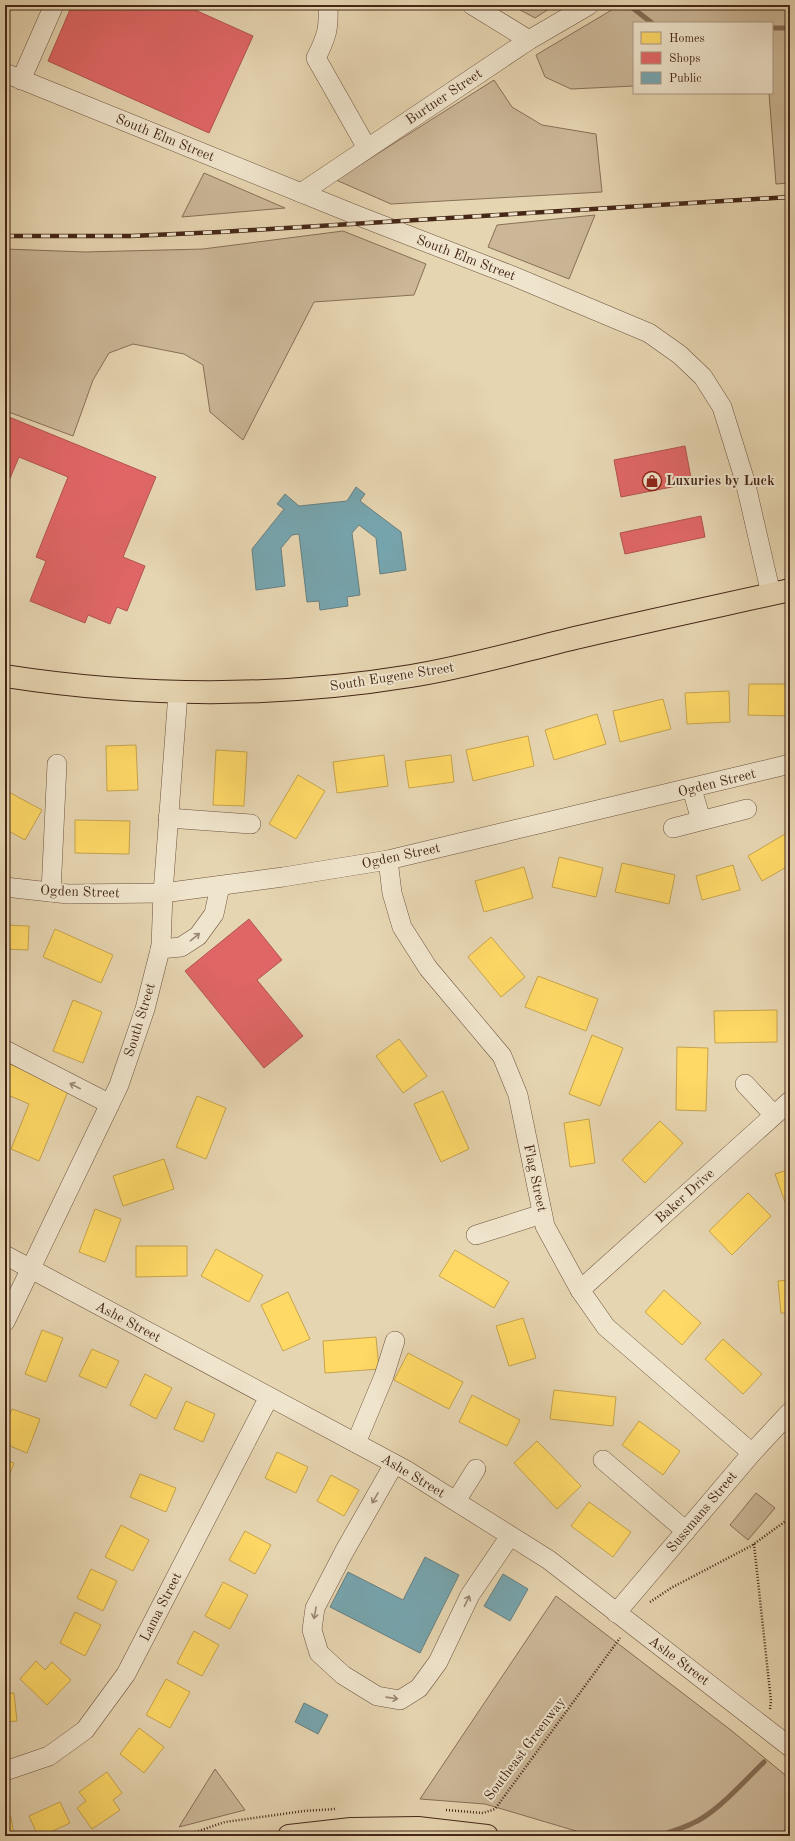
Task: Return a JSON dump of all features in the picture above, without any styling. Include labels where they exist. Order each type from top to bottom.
[{"type":"main road","name":"South Eugene Street","points":[[5,676],[55,684],[178,693],[272,692],[332,686],[411,676],[465,666],[625,627],[781,592]]},
{"type":"main road","points":[[289,1836],[351,1829],[418,1828],[487,1836]]},
{"type":"street","points":[[13,76],[54,5]]},
{"type":"street","points":[[328,5],[329,25],[326,39],[316,58],[367,148]]},
{"type":"street","points":[[472,5],[529,40]]},
{"type":"street","name":"Burtner Street","points":[[301,193],[529,40],[590,5]]},
{"type":"street","name":"South Elm Street","points":[[13,76],[301,193],[513,276],[649,333],[680,355],[703,376],[722,407],[781,592]]},
{"type":"street","name":"South Street","points":[[5,1322],[29,1269],[119,1085],[145,1009],[160,949],[168,818],[178,693]]},
{"type":"street","points":[[51,892],[58,764]]},
{"type":"street","name":"Ogden Street","points":[[5,888],[68,894],[163,893],[283,877],[388,860],[692,789],[790,764]]},
{"type":"street","points":[[692,789],[700,820]]},
{"type":"street","points":[[673,828],[747,809]]},
{"type":"street","points":[[168,818],[252,824]]},
{"type":"street","name":"Flag Street","points":[[388,860],[392,892],[402,927],[428,968],[502,1056],[518,1095],[545,1226],[580,1290],[606,1327],[752,1453]]},
{"type":"street","points":[[160,949],[181,947],[198,936],[214,914],[220,886]]},
{"type":"street","points":[[5,1050],[110,1104]]},
{"type":"street","points":[[745,1084],[774,1115]]},
{"type":"street","name":"Baker Drive","points":[[580,1290],[790,1101]]},
{"type":"street","points":[[476,1235],[542,1214]]},
{"type":"street","name":"Ashe Street","points":[[5,1255],[356,1443],[456,1501],[549,1560],[623,1619],[790,1746]]},
{"type":"street","points":[[356,1443],[384,1376],[395,1341]]},
{"type":"street","name":"Lama Street","points":[[5,1771],[49,1756],[85,1730],[126,1674],[269,1397]]},
{"type":"street","name":"Sussmans Street","points":[[623,1619],[686,1531],[752,1453],[790,1412]]},
{"type":"street","points":[[603,1460],[686,1531]]},
{"type":"street","points":[[394,1464],[344,1552],[315,1608],[312,1630],[319,1653],[343,1675],[377,1696],[400,1700],[419,1688],[438,1662],[470,1595],[510,1536]]},
{"type":"street","points":[[456,1501],[476,1469]]},
{"type":"path","name":"Southeast Greenway","points":[[440,1810],[483,1813],[495,1809],[623,1619],[671,1588],[754,1544],[790,1518]]},
{"type":"path","points":[[754,1544],[771,1701],[768,1729]]},
{"type":"path","points":[[184,1836],[225,1822],[304,1811],[342,1809]]},
{"type":"shaded area","points":[[511,5],[555,5],[535,18]]},
{"type":"shaded area","points":[[620,5],[790,5],[790,183],[776,184],[769,94],[773,94],[773,22],[633,22],[633,86],[571,89],[545,77],[536,55]]},
{"type":"shaded area","points":[[494,80],[512,107],[542,125],[596,134],[602,192],[391,204],[336,180]]},
{"type":"shaded area","points":[[204,173],[285,208],[182,217]]},
{"type":"shaded area","points":[[595,215],[569,279],[488,247],[497,225]]},
{"type":"shaded area","points":[[343,231],[426,264],[414,295],[314,302],[243,440],[210,412],[203,365],[184,354],[133,344],[109,353],[93,380],[73,436],[6,411],[5,413],[5,249],[85,252],[203,249]]},
{"type":"shaded area","points":[[756,1493],[775,1508],[748,1540],[730,1525]]},
{"type":"shaded area","points":[[556,1596],[732,1731],[790,1779],[790,1821],[781,1836],[593,1836],[485,1804],[420,1799]]},
{"type":"shaded area","points":[[215,1769],[245,1810],[179,1827]]},
{"type":"building: Homes","points":[[749,684],[790,684],[790,716],[748,715]]},
{"type":"building: Homes","points":[[729,691],[730,722],[687,724],[685,693]]},
{"type":"building: Homes","points":[[663,699],[671,729],[620,742],[613,711]]},
{"type":"building: Homes","points":[[597,714],[606,744],[554,760],[545,730]]},
{"type":"building: Homes","points":[[528,736],[534,766],[473,781],[466,750]]},
{"type":"building: Homes","points":[[136,745],[138,790],[107,791],[106,746]]},
{"type":"building: Homes","points":[[216,750],[247,752],[244,806],[213,805]]},
{"type":"building: Homes","points":[[384,755],[388,786],[337,793],[333,762]]},
{"type":"building: Homes","points":[[451,755],[454,782],[409,788],[405,761]]},
{"type":"building: Homes","points":[[298,775],[325,791],[296,839],[269,824]]},
{"type":"building: Homes","points":[[5,790],[42,810],[25,840],[5,829]]},
{"type":"building: Homes","points":[[75,820],[130,821],[129,854],[75,853]]},
{"type":"building: Homes","points":[[790,831],[790,865],[762,881],[748,856]]},
{"type":"building: Homes","points":[[559,857],[603,868],[596,897],[552,887]]},
{"type":"building: Homes","points":[[622,863],[675,875],[669,904],[615,892]]},
{"type":"building: Homes","points":[[733,865],[740,890],[702,900],[696,876]]},
{"type":"building: Homes","points":[[524,867],[533,898],[484,912],[475,881]]},
{"type":"building: Homes","points":[[5,925],[29,926],[28,950],[5,949]]},
{"type":"building: Homes","points":[[55,929],[113,955],[101,983],[43,957]]},
{"type":"building: Homes","points":[[491,937],[525,977],[501,997],[468,957]]},
{"type":"building: Homes","points":[[538,976],[598,999],[586,1031],[525,1007]]},
{"type":"building: Homes","points":[[73,1000],[102,1012],[83,1063],[53,1051]]},
{"type":"building: Homes","points":[[777,1010],[777,1042],[715,1043],[714,1011]]},
{"type":"building: Homes","points":[[592,1035],[623,1048],[600,1106],[569,1094]]},
{"type":"building: Homes","points":[[399,1039],[427,1076],[403,1093],[376,1056]]},
{"type":"building: Homes","points":[[677,1047],[708,1048],[706,1111],[676,1110]]},
{"type":"building: Homes","points":[[5,1062],[69,1089],[39,1161],[11,1149],[29,1104],[8,1095],[5,1101]]},
{"type":"building: Homes","points":[[443,1091],[469,1149],[441,1162],[414,1104]]},
{"type":"building: Homes","points":[[197,1096],[226,1108],[206,1159],[176,1147]]},
{"type":"building: Homes","points":[[589,1119],[595,1163],[570,1167],[564,1123]]},
{"type":"building: Homes","points":[[660,1121],[683,1143],[645,1183],[622,1160]]},
{"type":"building: Homes","points":[[164,1159],[174,1189],[123,1206],[113,1176]]},
{"type":"building: Homes","points":[[790,1169],[790,1203],[786,1205],[775,1174]]},
{"type":"building: Homes","points":[[748,1193],[771,1216],[732,1255],[709,1231]]},
{"type":"building: Homes","points":[[95,1209],[121,1219],[105,1262],[79,1252]]},
{"type":"building: Homes","points":[[136,1246],[187,1246],[187,1276],[136,1277]]},
{"type":"building: Homes","points":[[216,1249],[263,1275],[249,1302],[201,1276]]},
{"type":"building: Homes","points":[[455,1250],[509,1282],[494,1308],[439,1276]]},
{"type":"building: Homes","points":[[790,1280],[790,1313],[781,1313],[778,1281]]},
{"type":"building: Homes","points":[[664,1290],[701,1323],[682,1345],[645,1312]]},
{"type":"building: Homes","points":[[288,1292],[310,1339],[283,1351],[261,1305]]},
{"type":"building: Homes","points":[[523,1318],[536,1358],[509,1366],[496,1326]]},
{"type":"building: Homes","points":[[42,1330],[63,1338],[46,1382],[25,1374]]},
{"type":"building: Homes","points":[[376,1337],[379,1369],[325,1373],[323,1341]]},
{"type":"building: Homes","points":[[723,1339],[762,1374],[743,1394],[705,1359]]},
{"type":"building: Homes","points":[[92,1349],[119,1361],[106,1388],[79,1376]]},
{"type":"building: Homes","points":[[408,1353],[463,1382],[449,1409],[394,1380]]},
{"type":"building: Homes","points":[[145,1374],[172,1388],[156,1419],[130,1405]]},
{"type":"building: Homes","points":[[554,1390],[616,1397],[613,1426],[550,1419]]},
{"type":"building: Homes","points":[[472,1395],[520,1420],[507,1446],[459,1422]]},
{"type":"building: Homes","points":[[186,1401],[215,1414],[203,1442],[174,1429]]},
{"type":"building: Homes","points":[[12,1409],[40,1419],[27,1453],[5,1444],[5,1426]]},
{"type":"building: Homes","points":[[639,1421],[680,1451],[663,1475],[622,1445]]},
{"type":"building: Homes","points":[[537,1441],[581,1486],[557,1509],[514,1463]]},
{"type":"building: Homes","points":[[277,1452],[308,1467],[296,1493],[265,1478]]},
{"type":"building: Homes","points":[[5,1460],[14,1463],[5,1486]]},
{"type":"building: Homes","points":[[140,1474],[176,1488],[166,1512],[130,1497]]},
{"type":"building: Homes","points":[[331,1475],[359,1490],[344,1516],[317,1501]]},
{"type":"building: Homes","points":[[589,1502],[631,1532],[613,1557],[571,1526]]},
{"type":"building: Homes","points":[[121,1525],[149,1540],[133,1571],[105,1557]]},
{"type":"building: Homes","points":[[245,1531],[271,1545],[255,1574],[229,1560]]},
{"type":"building: Homes","points":[[91,1569],[117,1581],[103,1611],[77,1598]]},
{"type":"building: Homes","points":[[223,1582],[248,1595],[230,1629],[205,1616]]},
{"type":"building: Homes","points":[[75,1612],[101,1625],[85,1656],[60,1643]]},
{"type":"building: Homes","points":[[194,1631],[219,1645],[202,1676],[177,1663]]},
{"type":"building: Homes","points":[[36,1661],[45,1670],[52,1662],[71,1680],[47,1705],[20,1679]]},
{"type":"building: Homes","points":[[166,1679],[190,1692],[170,1728],[146,1715]]},
{"type":"building: Homes","points":[[14,1693],[17,1721],[5,1722],[5,1694]]},
{"type":"building: Homes","points":[[139,1728],[164,1747],[144,1773],[120,1754]]},
{"type":"building: Homes","points":[[107,1772],[122,1793],[113,1800],[120,1810],[92,1829],[77,1808],[86,1801],[79,1792]]},
{"type":"building: Homes","points":[[60,1802],[70,1823],[42,1836],[38,1836],[29,1816]]},
{"type":"building: Homes","points":[[11,1817],[14,1836],[5,1836],[5,1818]]},
{"type":"building: Shops","points":[[72,5],[184,5],[253,36],[209,133],[48,61]]},
{"type":"building: Shops","points":[[9,417],[156,477],[123,557],[145,566],[127,611],[117,607],[110,624],[88,615],[85,623],[30,601],[46,561],[36,557],[68,477],[19,457],[5,490],[5,427]]},
{"type":"building: Shops","points":[[685,446],[692,483],[621,497],[614,460]]},
{"type":"building: Shops","points":[[701,516],[705,537],[625,554],[620,533]]},
{"type":"building: Shops","points":[[249,919],[282,960],[257,980],[303,1036],[264,1068],[185,971]]},
{"type":"building: Public","points":[[356,487],[365,494],[360,501],[401,532],[406,570],[380,574],[376,538],[359,525],[352,533],[360,595],[347,597],[348,606],[320,610],[319,601],[307,602],[299,534],[292,535],[281,548],[285,586],[256,590],[252,549],[284,509],[277,504],[285,494],[299,506],[347,501]]},
{"type":"building: Public","points":[[425,1557],[459,1575],[420,1653],[330,1607],[348,1572],[403,1600]]},
{"type":"building: Public","points":[[503,1574],[528,1589],[510,1621],[484,1606]]},
{"type":"building: Public","points":[[304,1703],[328,1715],[318,1734],[295,1722]]},
{"type":"waterway","points":[[630,6],[651,22]]},
{"type":"waterway","points":[[773,28],[790,28]]},
{"type":"waterway","points":[[659,1836],[687,1826],[710,1813],[764,1762]]},
{"type":"railway","points":[[5,236],[131,236],[220,232],[790,197]]},
{"type":"place","name":"Luxuries by Luck","points":[[652,481]]}]
